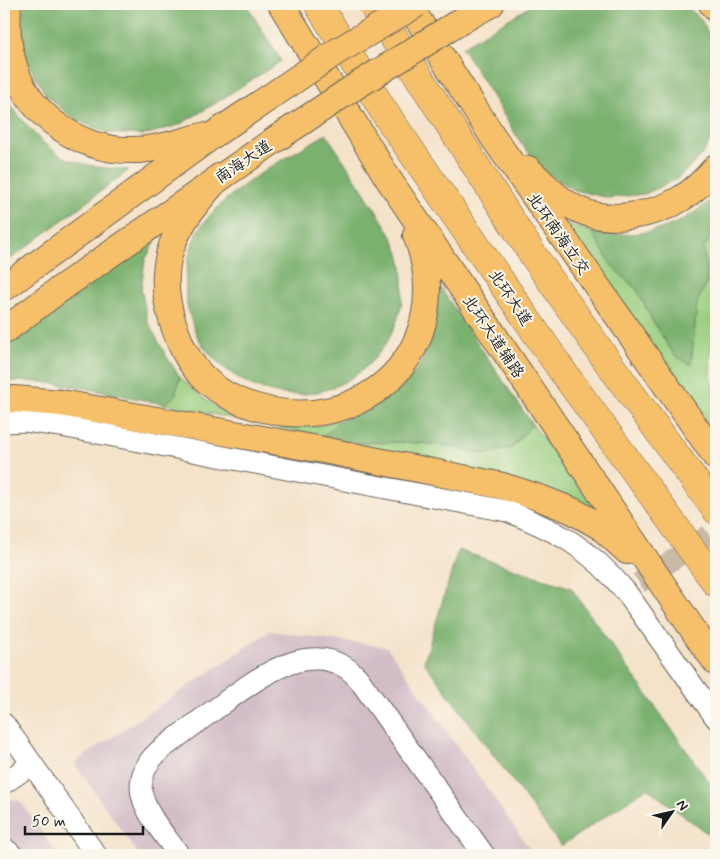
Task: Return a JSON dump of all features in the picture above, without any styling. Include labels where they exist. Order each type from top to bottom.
[{"type":"highway","name":"北环大道","points":[[318,4],[384,110],[562,372],[716,583]]},
{"type":"highway","points":[[372,4],[535,258],[716,510]]},
{"type":"main road","points":[[8,4],[9,47],[16,72],[27,94],[42,112],[82,141],[102,148],[127,150],[154,149],[216,133]]},
{"type":"main road","name":"北环南海立交","points":[[408,4],[492,137],[716,458]]},
{"type":"main road","points":[[4,288],[216,133],[336,52],[417,4]]},
{"type":"main road","points":[[712,4],[716,9]]},
{"type":"main road","name":"北环大道辅路","points":[[283,8],[389,180],[716,662]]},
{"type":"main road","name":"南海大道","points":[[4,331],[60,289],[276,139],[353,88],[480,10]]},
{"type":"main road","points":[[492,137],[560,198],[580,211],[603,217],[632,216],[655,211],[682,199],[704,181],[716,167]]},
{"type":"main road","points":[[219,178],[187,215],[171,247],[166,267],[166,290],[170,314],[178,338],[190,362],[211,384],[222,393],[243,403],[266,410],[292,414],[340,408],[362,400],[397,373],[410,356],[420,334],[426,312],[428,289],[426,266],[409,217],[389,180]]},
{"type":"main road","points":[[4,400],[14,399],[61,403],[323,450],[502,486],[540,498],[573,512],[600,527],[624,548],[700,640]]},
{"type":"street","points":[[4,422],[25,421],[61,426],[507,511],[537,523],[566,538],[591,555],[610,573],[633,588],[716,718]]},
{"type":"street","points":[[4,436],[25,421]]},
{"type":"street","points":[[179,855],[142,800],[140,778],[150,759],[204,717],[266,674],[288,664],[317,660],[343,666],[358,678],[484,855]]},
{"type":"street","points":[[4,724],[96,855]]},
{"type":"street","points":[[4,783],[32,764]]},
{"type":"street","points":[[4,848],[12,855]]},
{"type":"shaded area","points":[[270,631],[387,647],[534,855],[139,855],[74,763]]},
{"type":"shaded area","points":[[7,798],[20,801],[58,855],[4,855],[4,800]]},
{"type":"green space","points":[[24,4],[246,4],[281,61],[179,125],[144,135],[107,133],[74,119],[46,95],[28,64],[21,28]]},
{"type":"green space","points":[[534,4],[683,4],[700,18],[716,47],[716,129],[703,154],[677,179],[645,194],[609,198],[574,190],[544,171],[521,143],[462,47]]},
{"type":"green space","points":[[4,96],[33,133],[61,155],[85,164],[129,170],[4,264]]},
{"type":"green space","points":[[326,134],[391,235],[400,257],[403,293],[395,325],[379,353],[356,375],[327,389],[296,395],[263,390],[231,373],[215,360],[201,343],[191,320],[186,300],[189,254],[202,225],[228,198],[260,174]]},
{"type":"green space","points":[[716,195],[716,228],[704,248],[707,281],[697,303],[691,365],[674,355],[652,320],[637,290],[612,266],[592,232],[627,234],[659,229],[688,217]]},
{"type":"green space","points":[[562,222],[592,232],[612,266],[637,290],[652,320],[691,365],[697,303],[707,281],[704,248],[716,228],[716,312],[710,362],[716,423],[716,444]]},
{"type":"green space","points":[[161,231],[145,260],[141,289],[148,322],[166,356],[180,377],[175,396],[164,404],[43,382],[4,381],[4,346]]},
{"type":"green space","points":[[438,284],[532,424],[512,448],[485,454],[447,445],[401,442],[351,443],[323,437],[340,421],[373,405],[398,389],[420,364],[431,336]]},
{"type":"green space","points":[[180,377],[222,411],[243,419],[268,424],[307,426],[343,419],[323,437],[164,404],[175,396]]},
{"type":"green space","points":[[532,424],[599,514],[351,443],[401,442],[447,445],[485,454],[512,448]]},
{"type":"green space","points":[[458,550],[571,588],[716,792],[716,840],[647,788],[561,846],[424,662]]},
{"type":"tunnel","points":[[639,583],[716,530]]}]
